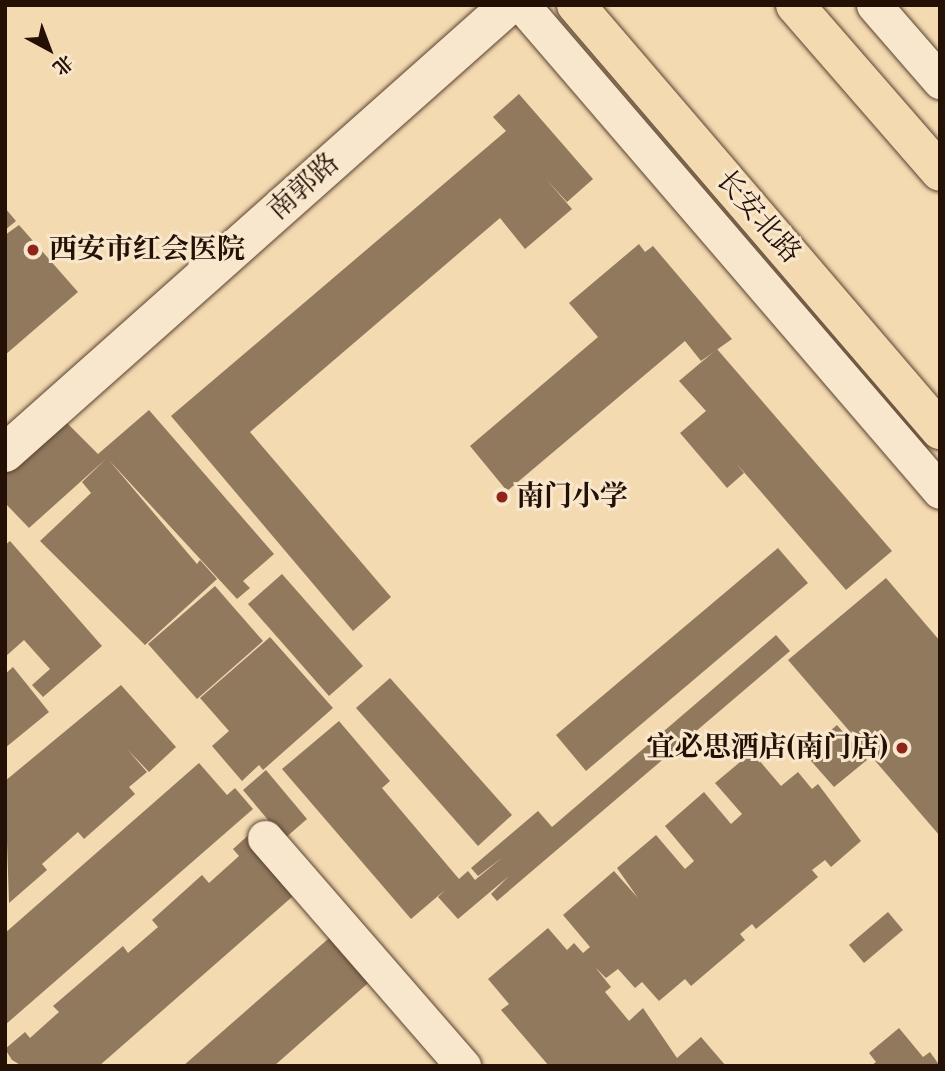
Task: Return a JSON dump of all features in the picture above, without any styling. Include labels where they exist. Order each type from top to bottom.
[{"type":"main road","name":"长安北路","points":[[576,5],[940,430]]},
{"type":"main road","points":[[796,5],[940,172]]},
{"type":"street","name":"南郭路","points":[[5,453],[509,5]]},
{"type":"street","points":[[522,5],[940,491]]},
{"type":"street","points":[[874,5],[940,81]]},
{"type":"street","points":[[265,838],[463,1066]]},
{"type":"building","points":[[519,94],[593,179],[567,202],[546,179],[572,209],[525,249],[500,218],[250,432],[391,597],[353,631],[171,416],[506,131],[493,117]]},
{"type":"building","points":[[5,208],[16,221],[5,230]]},
{"type":"building","points":[[19,225],[78,292],[5,355],[5,235]]},
{"type":"building","points":[[639,244],[645,252],[653,246],[732,339],[701,361],[685,341],[507,491],[470,446],[598,337],[569,303]]},
{"type":"building","points":[[717,349],[892,551],[846,590],[736,463],[744,473],[727,488],[680,433],[706,411],[679,381]]},
{"type":"building","points":[[149,410],[274,554],[243,581],[250,588],[237,599],[108,459],[197,564],[200,560],[217,579],[145,645],[40,541],[91,493],[82,482],[107,458],[29,528],[5,503],[5,472],[63,419],[98,454]]},
{"type":"building","points":[[10,541],[102,646],[43,697],[32,685],[50,669],[24,640],[5,657],[5,545]]},
{"type":"building","points":[[778,548],[808,583],[586,771],[556,735]]},
{"type":"building","points":[[282,574],[363,666],[329,696],[248,604]]},
{"type":"building","name":"宜必思酒店(南门店)","points":[[886,578],[940,641],[940,836],[788,660]]},
{"type":"building","points":[[215,586],[263,641],[197,699],[148,644]]},
{"type":"building","points":[[776,635],[790,651],[497,901],[491,894],[509,876],[458,919],[438,897],[445,890],[411,919],[282,769],[339,721],[390,781],[382,788],[459,879],[468,871],[475,880],[503,857],[478,876],[471,868],[538,811],[552,827]]},
{"type":"building","points":[[270,637],[333,708],[263,770],[259,765],[242,781],[212,746],[229,731],[200,698]]},
{"type":"building","points":[[13,667],[49,712],[5,748],[5,674]]},
{"type":"building","points":[[390,678],[512,815],[478,846],[356,708]]},
{"type":"building","points":[[121,685],[176,747],[149,772],[127,749],[147,772],[129,787],[135,794],[84,839],[78,832],[42,864],[47,870],[9,903],[5,781]]},
{"type":"building","points":[[837,725],[867,760],[834,787],[804,753]]},
{"type":"building","points":[[752,752],[781,786],[798,772],[812,789],[818,784],[861,841],[831,867],[825,860],[812,870],[818,877],[756,929],[752,924],[740,934],[745,940],[691,986],[685,979],[659,1001],[642,982],[635,988],[618,969],[606,978],[595,967],[611,987],[605,992],[629,1021],[643,1008],[677,1058],[701,1037],[726,1066],[549,1066],[501,1010],[509,1004],[488,979],[548,928],[567,950],[574,943],[583,953],[590,947],[563,915],[614,871],[638,898],[617,868],[656,835],[685,869],[694,861],[665,826],[704,792],[731,824],[742,814],[715,783]]},
{"type":"building","points":[[199,763],[227,795],[235,788],[253,809],[5,1025],[5,933]]},
{"type":"building","points":[[266,770],[307,819],[284,839],[243,790]]},
{"type":"building","points":[[253,831],[300,890],[99,1066],[22,1066],[12,1060],[5,1049],[25,1032],[30,1038],[59,1012],[53,1006],[123,946],[128,953],[158,927],[152,920],[202,875],[209,883],[239,856],[233,849]]},
{"type":"building","points":[[888,912],[903,930],[864,963],[849,945]]},
{"type":"building","points":[[336,932],[375,977],[274,1066],[183,1066]]},
{"type":"building","points":[[899,1028],[923,1057],[930,1052],[940,1066],[871,1066],[876,1062],[869,1053]]},
{"type":"place","name":"西安市红会医院","points":[[33,250]]},
{"type":"place","name":"南门小学","points":[[502,497]]},
{"type":"place","name":"宜必思酒店(南门店)","points":[[902,748]]}]
